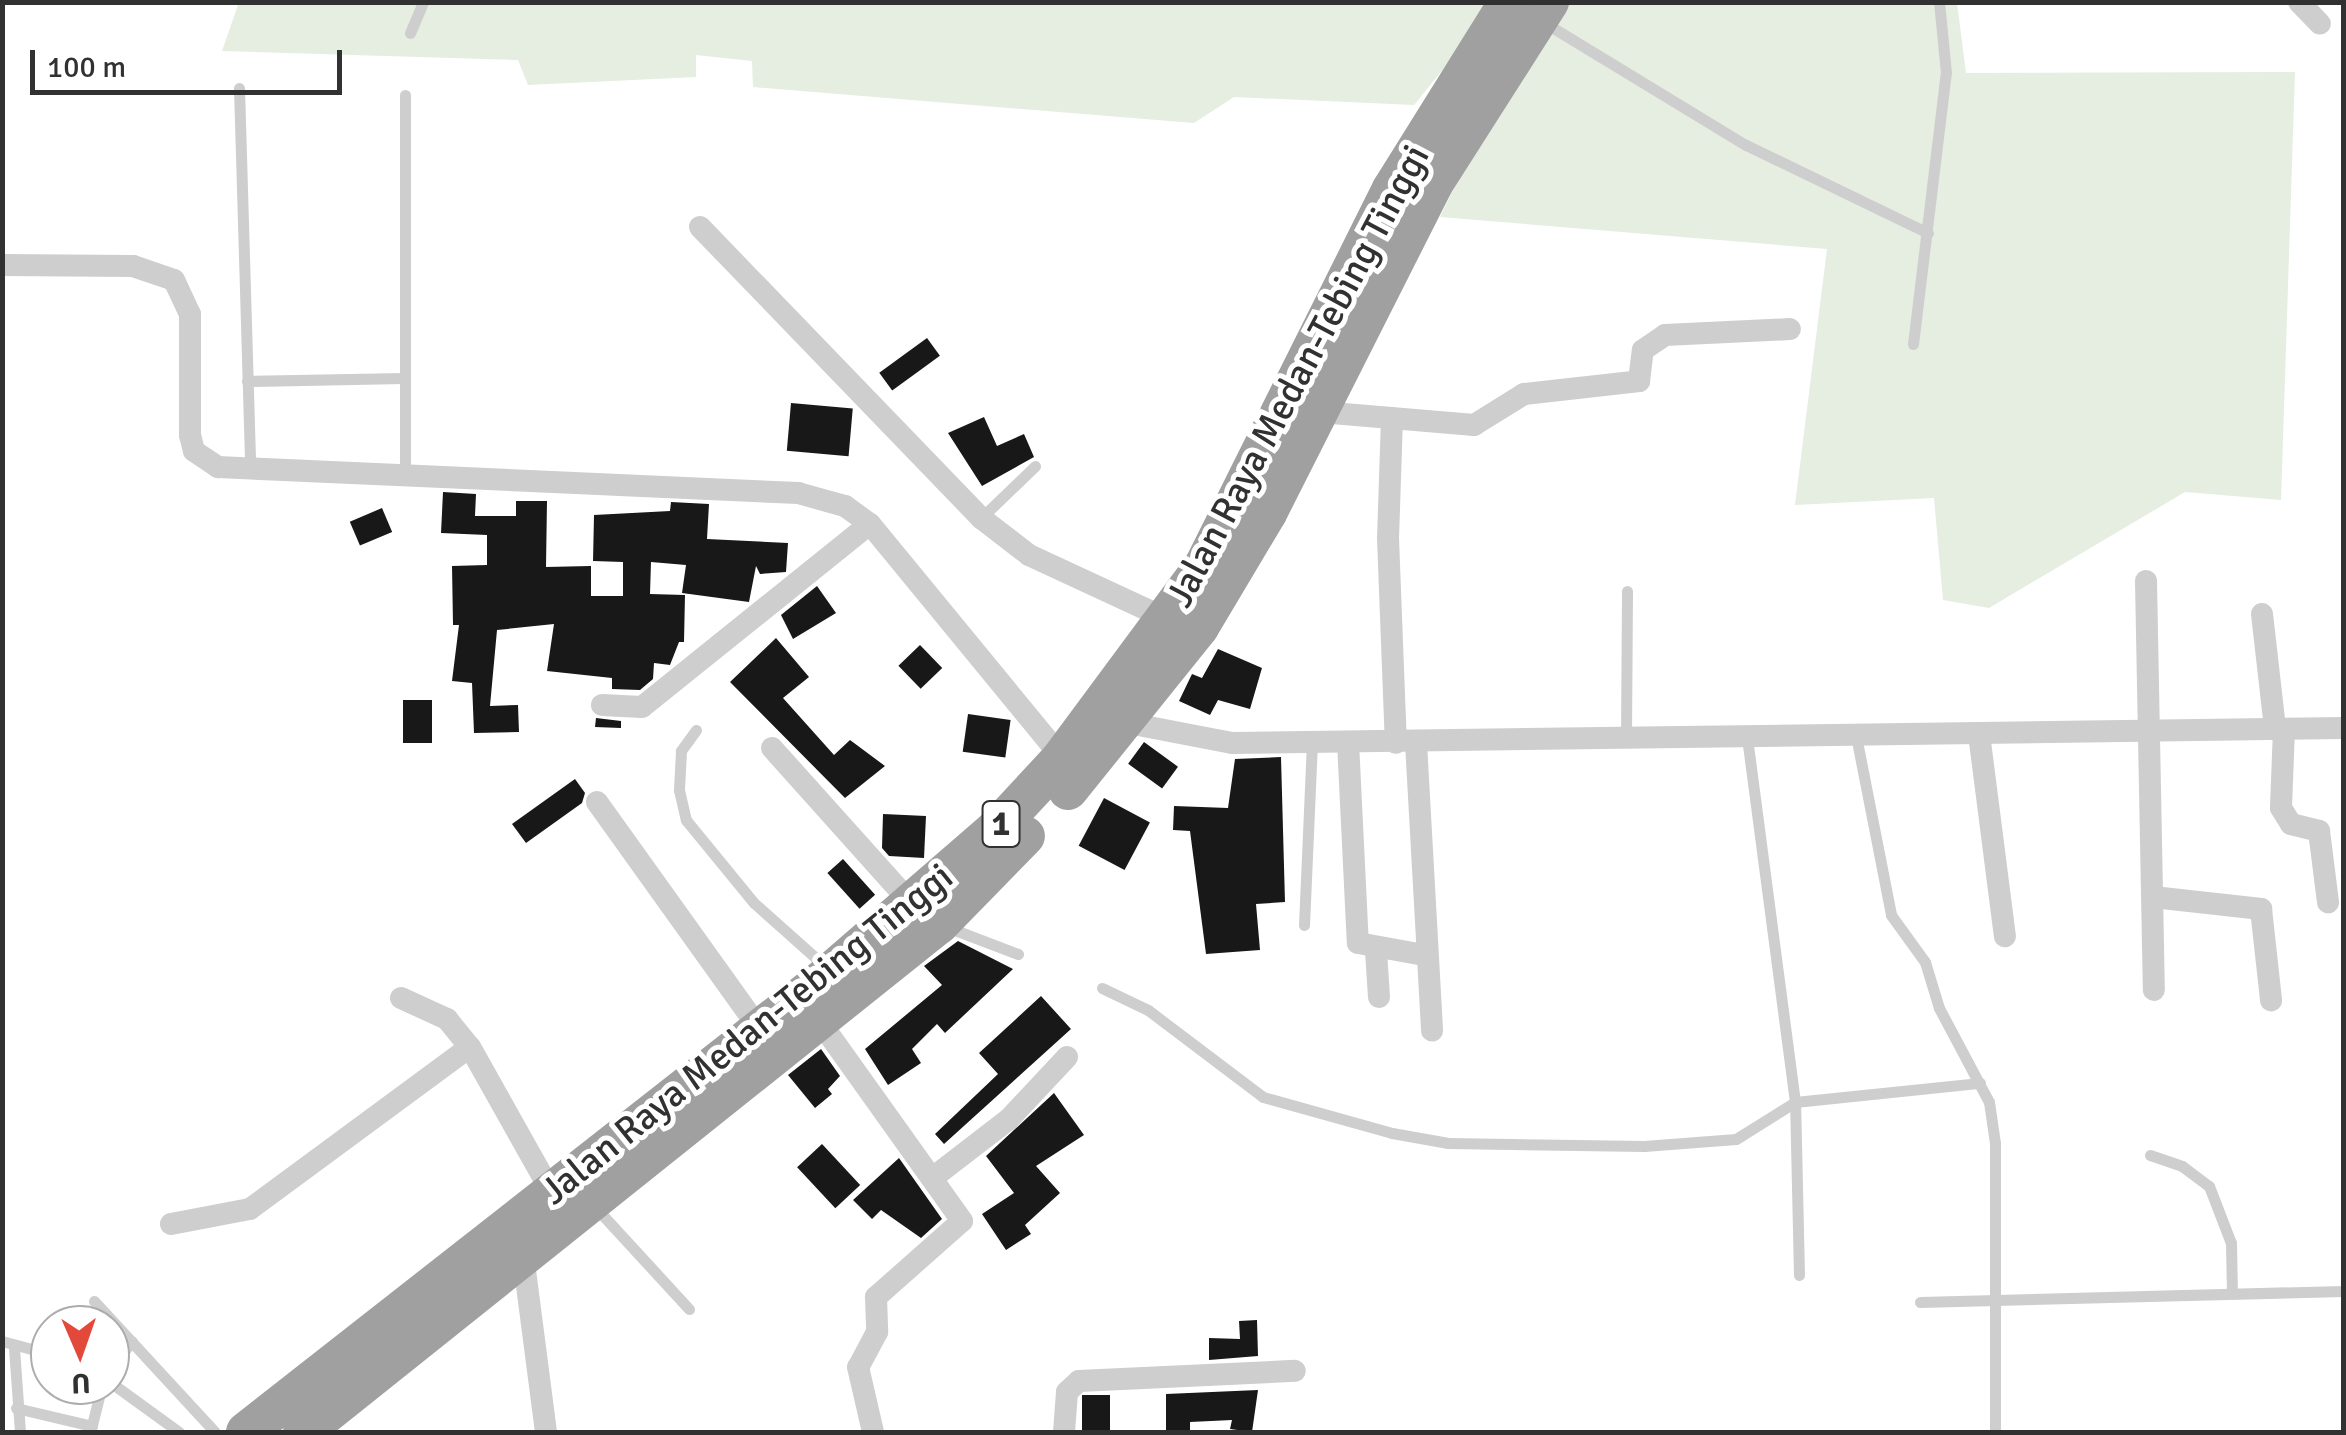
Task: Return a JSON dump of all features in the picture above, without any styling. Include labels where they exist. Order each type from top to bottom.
[{"type":"highway","name":"Jalan Raya Medan-Tebing Tinggi","points":[[246,1432],[818,1020],[1071,768],[1128,723],[1199,626],[1320,412],[1433,184],[1532,8]]},
{"type":"highway","name":"Jalan Raya Medan-Tebing Tinggi","points":[[1071,768],[1168,620],[1265,454],[1392,189],[1532,8]]},
{"type":"highway","name":"Jalan Raya Medan-Tebing Tinggi","points":[[303,1432],[524,1255],[571,1197],[760,1030],[832,972],[926,914]]},
{"type":"street","points":[[2298,2],[2320,24]]},
{"type":"street","points":[[700,227],[980,518],[1029,555],[1168,620]]},
{"type":"street","points":[[2,265],[132,266],[174,280],[190,314],[194,451],[218,467],[798,492],[845,506],[870,524],[1071,768]]},
{"type":"street","points":[[1320,412],[1474,425],[1524,394],[1638,382],[1643,350],[1665,335],[1790,328]]},
{"type":"street","points":[[1392,418],[1388,538],[1432,1031]]},
{"type":"street","points":[[602,706],[642,708],[870,524]]},
{"type":"street","points":[[2146,581],[2154,990]]},
{"type":"street","points":[[2262,614],[2280,728],[2281,808],[2292,824],[2344,836]]},
{"type":"street","points":[[1128,723],[1197,740],[1406,743],[2344,728]]},
{"type":"street","points":[[1979,734],[2004,936]]},
{"type":"street","points":[[1348,742],[1358,942],[1376,951],[1424,956]]},
{"type":"street","points":[[772,748],[926,914]]},
{"type":"street","points":[[597,802],[760,1030]]},
{"type":"street","points":[[2320,831],[2328,902]]},
{"type":"street","points":[[2152,897],[2261,909],[2270,1000]]},
{"type":"street","points":[[1376,951],[1378,997]]},
{"type":"street","points":[[402,998],[447,1019],[571,1197]]},
{"type":"street","points":[[818,1020],[935,1176],[962,1221],[876,1297],[876,1332],[858,1367],[873,1432]]},
{"type":"street","points":[[171,1224],[250,1209],[470,1047]]},
{"type":"street","points":[[935,1176],[1009,1119],[1067,1057]]},
{"type":"street","points":[[524,1255],[546,1432]]},
{"type":"street","points":[[1064,1432],[1067,1392],[1079,1382],[1295,1371]]},
{"type":"lane","points":[[410,33],[424,2]]},
{"type":"lane","points":[[1913,344],[1946,73],[1939,2]]},
{"type":"lane","points":[[1532,8],[1746,145],[1928,233]]},
{"type":"lane","points":[[239,88],[250,468]]},
{"type":"lane","points":[[404,473],[405,95]]},
{"type":"lane","points":[[247,381],[404,378]]},
{"type":"lane","points":[[980,518],[1035,466]]},
{"type":"lane","points":[[1626,737],[1628,591]]},
{"type":"lane","points":[[696,730],[681,750],[686,820],[754,903],[832,972]]},
{"type":"lane","points":[[1747,736],[1795,1102],[1799,1274]]},
{"type":"lane","points":[[1856,736],[1891,915],[1925,962],[1939,1008],[1980,1083],[1995,1143],[1995,1432]]},
{"type":"lane","points":[[1304,925],[1312,742]]},
{"type":"lane","points":[[926,914],[1018,954]]},
{"type":"lane","points":[[1102,988],[1148,1010],[1263,1097],[1422,1139],[1708,1146],[1736,1139],[1795,1102],[1980,1083]]},
{"type":"lane","points":[[2150,1155],[2196,1174],[2224,1211],[2232,1293]]},
{"type":"lane","points":[[571,1197],[689,1308]]},
{"type":"lane","points":[[1920,1302],[2344,1291]]},
{"type":"lane","points":[[94,1301],[215,1432]]},
{"type":"lane","points":[[8,1344],[20,1432]]},
{"type":"lane","points":[[130,1396],[180,1432]]},
{"type":"lane","points":[[16,1408],[91,1429]]},
{"type":"shaded area","points":[[239,2],[1497,3],[1414,105],[1234,97],[1194,123],[753,87],[752,61],[696,55],[696,77],[528,85],[518,60],[222,51]]},
{"type":"shaded area","points":[[1565,3],[1957,3],[1966,73],[2295,72],[2281,500],[2185,492],[1989,608],[1943,600],[1934,498],[1795,505],[1827,249],[1440,217],[1496,102]]},
{"type":"building","points":[[927,338],[940,356],[892,390],[879,373]]},
{"type":"building","points":[[791,403],[853,408],[849,456],[787,451]]},
{"type":"building","points":[[984,417],[997,446],[1024,434],[1034,457],[982,486],[948,433]]},
{"type":"building","points":[[443,492],[476,494],[475,516],[516,516],[516,501],[547,501],[546,567],[591,566],[591,596],[623,596],[623,562],[593,561],[594,515],[670,511],[671,502],[709,504],[707,539],[788,543],[786,572],[760,574],[756,566],[749,602],[682,593],[686,565],[651,562],[650,594],[685,595],[684,642],[679,642],[670,665],[654,663],[653,679],[640,690],[612,689],[612,678],[547,671],[554,624],[497,630],[490,706],[518,705],[519,732],[474,733],[472,683],[452,681],[459,625],[453,625],[452,566],[487,565],[487,535],[441,533]]},
{"type":"building","points":[[382,508],[392,532],[360,546],[350,522]]},
{"type":"building","points":[[817,586],[836,613],[793,639],[781,615]]},
{"type":"building","points":[[776,638],[809,677],[783,698],[834,755],[850,740],[885,766],[845,798],[730,682]]},
{"type":"building","points":[[920,645],[942,668],[921,689],[898,666]]},
{"type":"building","points":[[1218,649],[1262,668],[1250,709],[1218,700],[1210,715],[1179,701],[1192,674],[1202,678]]},
{"type":"building","points":[[403,700],[432,700],[432,743],[403,743]]},
{"type":"building","points":[[968,714],[1011,720],[1005,758],[963,752]]},
{"type":"building","points":[[596,718],[621,721],[621,728],[595,727]]},
{"type":"building","points":[[1144,742],[1178,767],[1162,789],[1128,764]]},
{"type":"building","points":[[1281,757],[1285,902],[1256,904],[1260,950],[1206,954],[1190,831],[1173,830],[1174,806],[1228,808],[1235,759]]},
{"type":"building","points":[[575,779],[585,793],[582,803],[526,843],[512,824]]},
{"type":"building","points":[[1104,798],[1150,822],[1125,870],[1079,846]]},
{"type":"building","points":[[883,814],[926,816],[924,858],[889,856],[882,848]]},
{"type":"building","points":[[843,859],[875,895],[860,909],[827,873]]},
{"type":"building","points":[[958,941],[1013,969],[945,1033],[937,1024],[912,1049],[921,1063],[888,1085],[865,1049],[942,985],[924,966]]},
{"type":"building","points":[[1041,996],[1071,1029],[944,1144],[935,1134],[998,1074],[979,1053]]},
{"type":"building","points":[[821,1049],[840,1076],[828,1089],[832,1094],[815,1108],[788,1075]]},
{"type":"building","points":[[1054,1093],[1084,1135],[1036,1166],[1060,1193],[1025,1225],[1031,1234],[1006,1250],[982,1214],[1014,1193],[986,1156]]},
{"type":"building","points":[[822,1144],[860,1185],[835,1208],[797,1167]]},
{"type":"building","points":[[899,1158],[942,1219],[921,1238],[881,1210],[872,1219],[853,1200]]},
{"type":"building","points":[[1257,1320],[1258,1356],[1209,1360],[1209,1338],[1240,1339],[1239,1321]]},
{"type":"building","points":[[1258,1390],[1252,1432],[1230,1429],[1232,1420],[1190,1422],[1190,1432],[1166,1432],[1166,1394]]},
{"type":"building","points":[[1082,1395],[1110,1395],[1110,1432],[1082,1432]]}]
